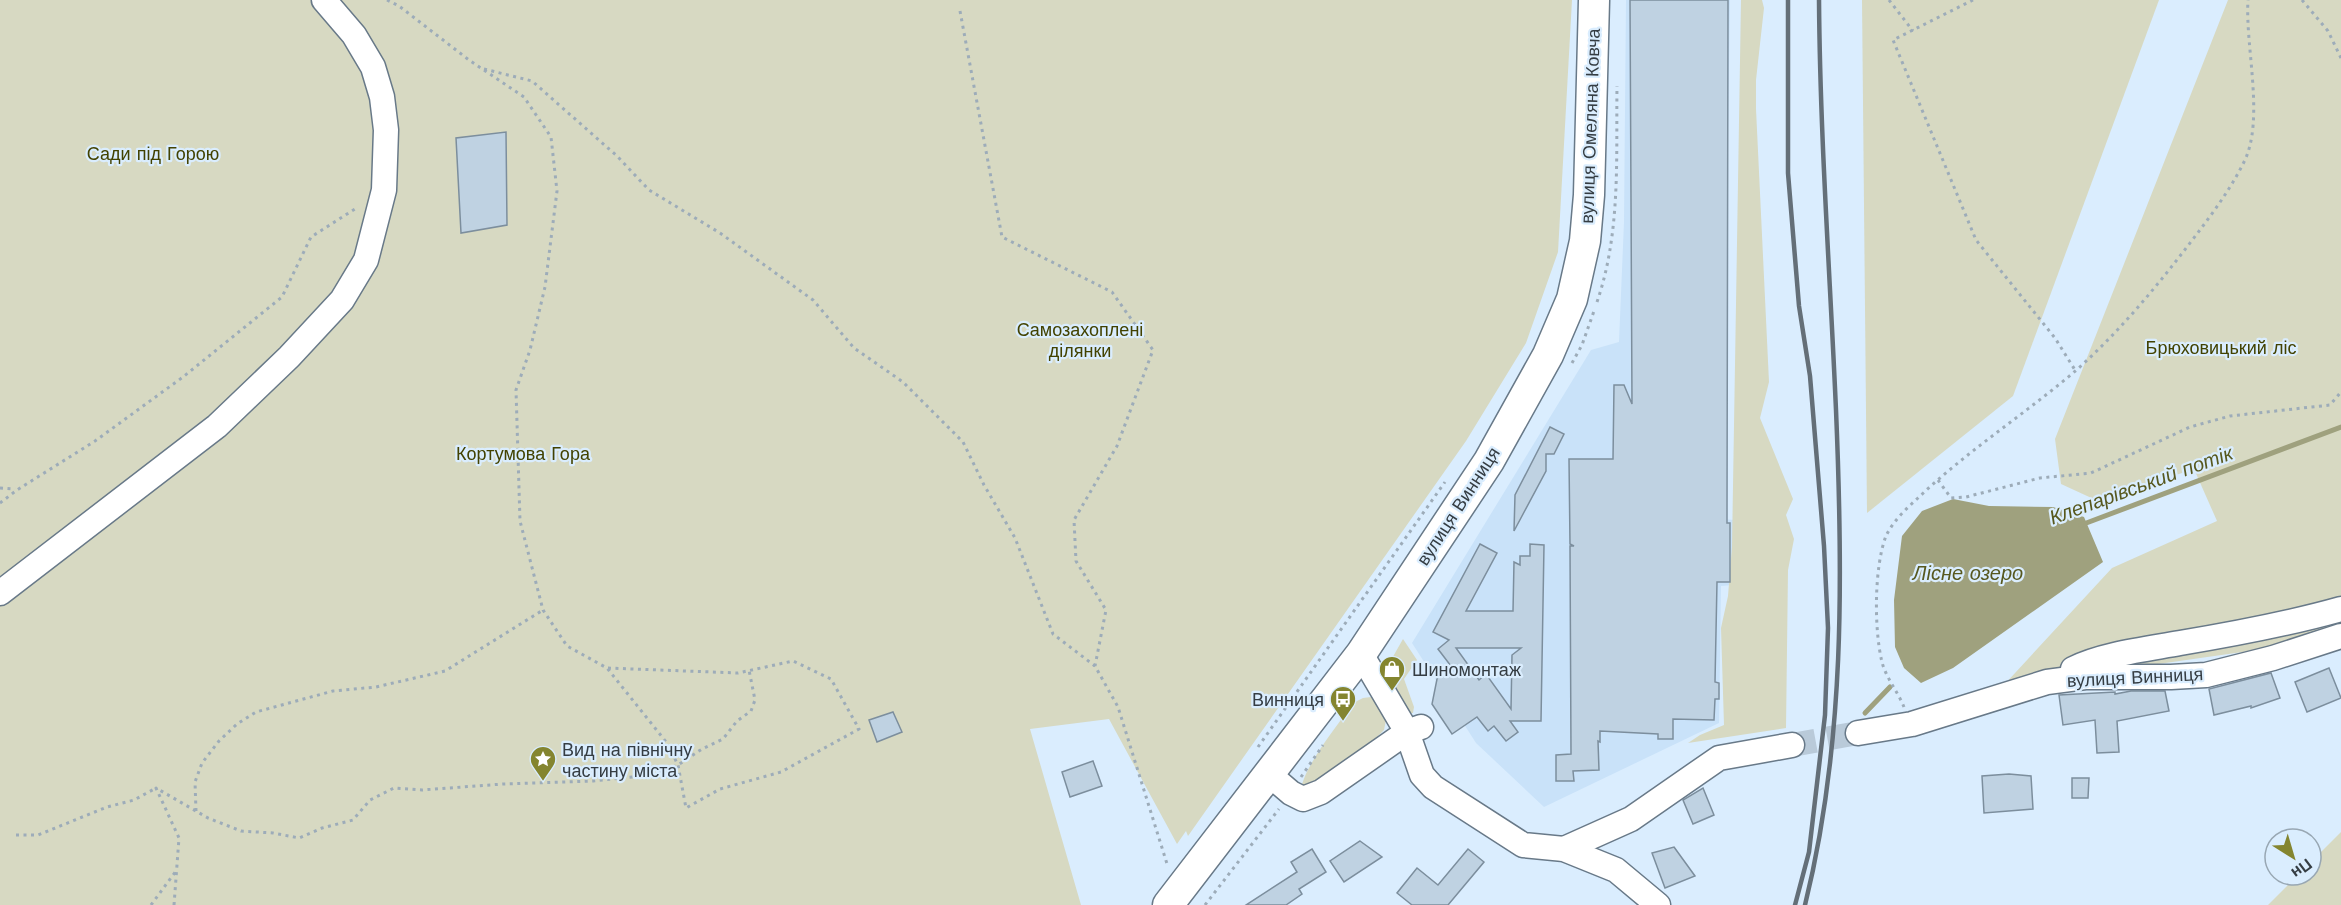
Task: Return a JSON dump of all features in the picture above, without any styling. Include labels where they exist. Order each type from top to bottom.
[{"type":"main road","name":"вулиця Омеляна Ковча","points":[[1548,354],[1572,300],[1584,241],[1589,195],[1594,0]]},
{"type":"main road","name":"вулиця Винниця","points":[[1185,899],[1271,774],[1361,654],[1489,461],[1548,354]]},
{"type":"street","points":[[0,593],[217,426],[289,357],[342,300],[366,260],[384,190],[386,130],[382,97],[373,67],[354,35],[324,0]]},
{"type":"street","points":[[2047,682],[2082,664],[2139,651],[2286,625],[2341,609]]},
{"type":"street","name":"вулиця Винниця","points":[[1858,733],[1912,724],[2047,682],[2085,677],[2206,675],[2292,653],[2341,636]]},
{"type":"street","points":[[1361,654],[1415,729],[1422,775],[1433,787],[1522,845],[1564,849],[1616,870],[1658,905]]},
{"type":"street","points":[[1271,774],[1303,799],[1321,792],[1415,729]]},
{"type":"street","points":[[1564,849],[1630,819],[1719,758],[1791,745]]},
{"type":"path","points":[[387,0],[399,6],[524,97],[551,138],[557,191],[545,287],[530,350],[516,390],[520,521],[543,610],[567,646],[607,668],[667,743],[678,765],[686,808],[720,789],[781,772],[860,729],[831,679],[793,661],[749,670],[718,672],[607,668]]},
{"type":"path","points":[[1889,0],[1913,31]]},
{"type":"path","points":[[1973,0],[1893,40],[1976,240],[2055,338],[2075,371]]},
{"type":"path","points":[[1912,724],[1882,662],[1878,622],[1878,566],[1887,535],[1896,521],[1938,480],[2075,371],[2154,289],[2210,217],[2244,161],[2250,144],[2253,105],[2248,0]]},
{"type":"path","points":[[2302,0],[2328,32],[2341,58]]},
{"type":"path","points":[[960,11],[1002,237],[1112,292],[1153,350],[1117,446],[1074,520],[1077,561],[1106,610],[1095,666]]},
{"type":"path","points":[[482,68],[532,81],[617,156],[649,190],[720,232],[813,300],[854,348],[903,382],[963,442],[984,485],[1015,538],[1053,634],[1095,666],[1118,707],[1139,782],[1168,868],[1185,899],[1248,851],[1271,774],[1450,474]]},
{"type":"path","points":[[0,502],[95,441],[183,377],[282,297],[311,237],[384,190]]},
{"type":"path","points":[[1938,480],[1951,498],[2040,478],[2091,473],[2190,427],[2230,416],[2330,405],[2341,392]]},
{"type":"path","points":[[0,488],[17,489]]},
{"type":"path","points":[[196,811],[195,782],[202,763],[237,724],[256,712],[333,691],[376,687],[445,671],[543,610]]},
{"type":"path","points":[[156,788],[196,811],[241,831],[273,833],[299,838],[322,828],[353,820],[370,800],[394,788],[422,790],[651,776],[678,765],[702,749],[723,739],[737,721],[751,711],[754,700],[749,670]]},
{"type":"path","points":[[1271,774],[1323,745]]},
{"type":"path","points":[[16,835],[38,835],[107,807],[134,801],[156,788]]},
{"type":"path","points":[[156,788],[179,838],[174,905]]},
{"type":"path","points":[[151,905],[177,869]]},
{"type":"shaded area","points":[[1626,0],[1730,0],[1722,519],[1735,520],[1733,585],[1721,586],[1719,723],[1544,807],[1476,743],[1412,643],[1591,350],[1619,342],[1624,222]]},
{"type":"green space","name":"Кортумова Гора","points":[[0,0],[1572,0],[1558,252],[1526,343],[1466,441],[1188,836],[1186,831],[1177,844],[1109,719],[1030,729],[1081,905],[0,905]]},
{"type":"green space","points":[[1741,0],[1762,0],[1764,8],[1756,80],[1756,109],[1769,382],[1760,418],[1793,499],[1786,515],[1794,539],[1788,570],[1786,728],[1688,743],[1724,725],[1721,628],[1728,596],[1732,547]]},
{"type":"green space","points":[[1862,0],[2159,0],[2013,396],[1867,513]]},
{"type":"green space","name":"Брюховицький ліс","points":[[2228,0],[2341,0],[2341,638],[2003,686],[2112,568],[2217,521],[2194,469],[2098,501],[2061,484],[2055,439]]},
{"type":"green space","points":[[1403,639],[1417,660],[1404,679],[1414,707],[1413,713],[1408,713],[1399,701],[1386,669]]},
{"type":"green space","points":[[1371,697],[1387,715],[1384,730],[1340,774],[1301,789],[1315,757],[1353,703]]},
{"type":"green space","points":[[2341,832],[2341,905],[2268,905],[2286,887],[2323,887],[2323,850]]},
{"type":"water","name":"Лісне озеро","points":[[1953,499],[1989,506],[2053,507],[2084,517],[2103,562],[1953,668],[1921,683],[1904,668],[1895,647],[1894,600],[1902,536],[1922,511]]},
{"type":"building","points":[[1630,0],[1728,0],[1727,523],[1730,523],[1730,582],[1717,582],[1715,682],[1719,683],[1719,699],[1715,699],[1714,720],[1673,719],[1673,739],[1658,739],[1658,734],[1600,731],[1599,770],[1573,771],[1574,781],[1556,781],[1556,755],[1571,754],[1570,546],[1574,546],[1570,544],[1569,459],[1613,459],[1614,385],[1624,385],[1632,404]]},
{"type":"building","points":[[506,132],[507,225],[461,233],[456,138]]},
{"type":"building","points":[[1550,427],[1564,434],[1554,454],[1546,454],[1546,471],[1514,531],[1515,495]]},
{"type":"building","points":[[1480,544],[1497,553],[1466,611],[1513,611],[1514,562],[1520,565],[1520,556],[1530,556],[1530,544],[1544,545],[1541,721],[1510,721],[1518,732],[1506,741],[1494,726],[1488,731],[1477,717],[1452,734],[1432,704],[1438,674],[1451,666],[1438,649],[1449,640],[1433,632]],"holes":[[[1456,648],[1521,648],[1512,655],[1511,709],[1486,674],[1479,680]]]},
{"type":"building","points":[[2329,668],[2341,698],[2307,712],[2295,682]]},
{"type":"building","points":[[2271,673],[2280,698],[2251,708],[2251,706],[2214,715],[2209,689]]},
{"type":"building","points":[[2131,691],[2165,691],[2169,711],[2117,721],[2119,752],[2097,753],[2095,720],[2063,725],[2059,695],[2115,692],[2115,694]]},
{"type":"building","points":[[893,712],[902,732],[877,742],[869,720]]},
{"type":"building","points":[[1093,761],[1102,786],[1070,797],[1062,772]]},
{"type":"building","points":[[2009,774],[2031,776],[2033,809],[1984,813],[1982,776]]},
{"type":"building","points":[[2072,778],[2089,778],[2088,798],[2072,798]]},
{"type":"building","points":[[1703,788],[1714,815],[1693,824],[1683,800]]},
{"type":"building","points":[[1360,841],[1382,857],[1344,882],[1330,861]]},
{"type":"building","points":[[1674,847],[1695,876],[1665,888],[1652,853]]},
{"type":"building","points":[[1312,849],[1326,872],[1299,889],[1302,894],[1286,905],[1246,905],[1297,872],[1291,862]]},
{"type":"building","points":[[1468,849],[1484,862],[1448,905],[1412,905],[1397,893],[1417,868],[1438,885]]},
{"type":"waterway","name":"Клепарівський потік","points":[[2081,525],[2341,427]]},
{"type":"waterway","name":"Клепарівський потік","points":[[1865,713],[1890,687]]},
{"type":"tunnel","points":[[1792,745],[1858,733]]},
{"type":"railway","points":[[1788,0],[1788,173],[1799,306],[1810,376],[1824,546],[1828,628],[1825,715],[1809,852],[1795,905]]},
{"type":"railway","points":[[1805,905],[1828,783],[1834,721],[1840,597],[1838,472],[1823,154],[1819,0]]},
{"type":"place","name":"Шиномонтаж","points":[[1392,692]]},
{"type":"place","name":"Винниця","points":[[1343,722]]},
{"type":"place","name":"Вид на північну частину міста","points":[[543,782]]},
{"type":"park label","name":"Сади під Горою","points":[[153,153]]},
{"type":"park label","name":"Самозахоплені ділянки","points":[[1080,339]]}]
